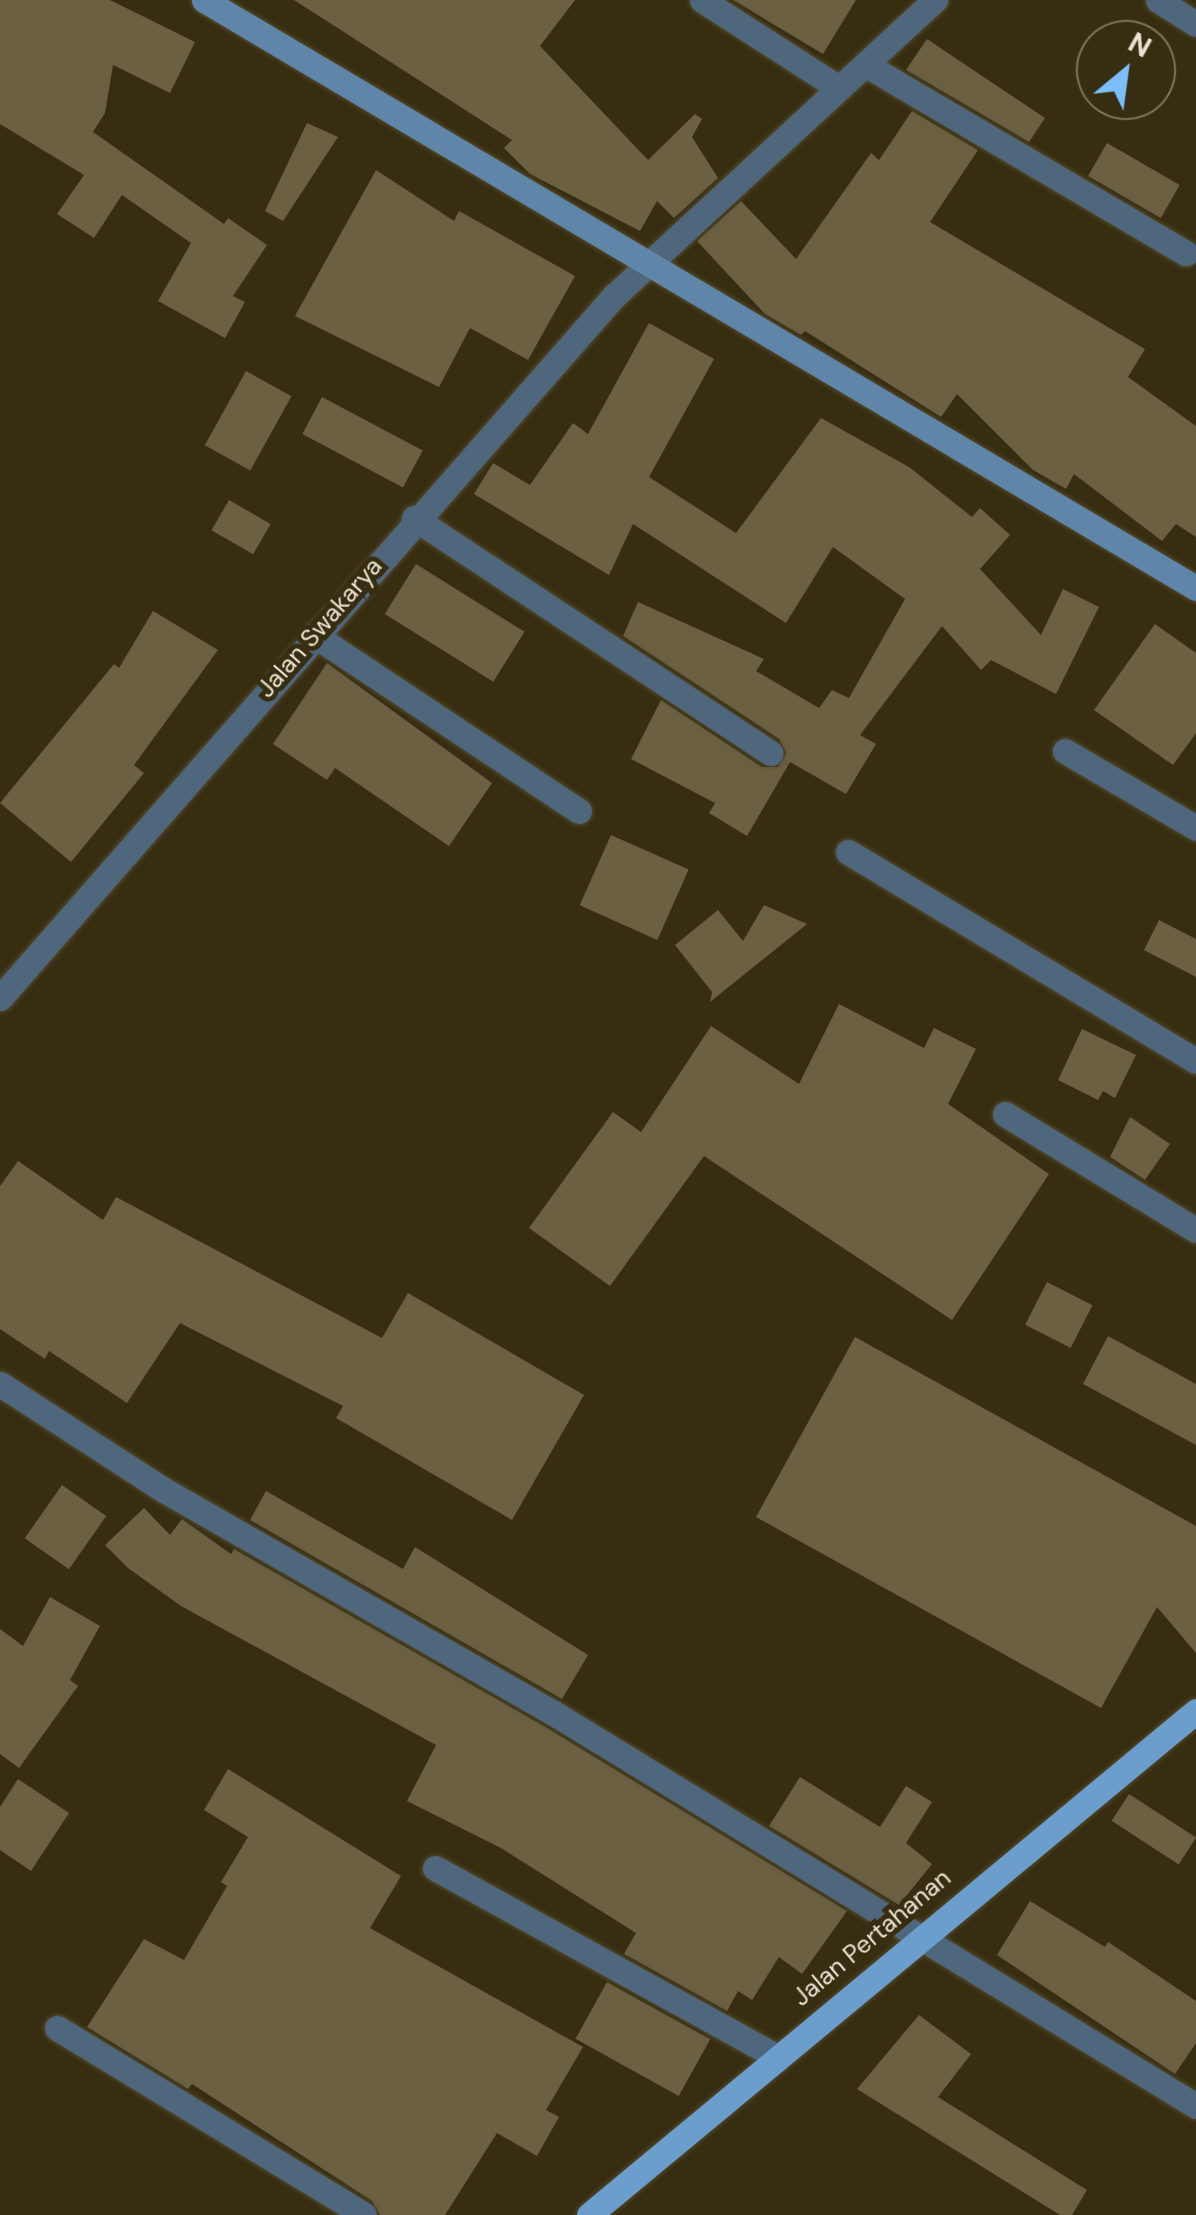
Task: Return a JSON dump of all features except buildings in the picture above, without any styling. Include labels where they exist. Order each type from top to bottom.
[{"type":"main road","name":"Jalan Pertahanan","points":[[588,2215],[1196,1711]]},
{"type":"street","points":[[204,0],[1196,588]]},
{"type":"street","points":[[702,0],[836,86]]},
{"type":"street","name":"Jalan Swakarya","points":[[0,998],[414,518],[647,264],[836,86],[868,66],[934,0]]},
{"type":"street","points":[[1158,0],[1196,24]]},
{"type":"street","points":[[868,66],[1186,253]]},
{"type":"street","points":[[414,518],[770,753]]},
{"type":"street","points":[[314,636],[579,811]]},
{"type":"street","points":[[1064,751],[1196,828]]},
{"type":"street","points":[[848,852],[1196,1061]]},
{"type":"street","points":[[1004,1114],[1196,1230]]},
{"type":"street","points":[[0,1384],[164,1490],[552,1712],[1196,2106]]},
{"type":"street","points":[[435,1868],[777,2056]]},
{"type":"street","points":[[57,2028],[364,2215]]}]
